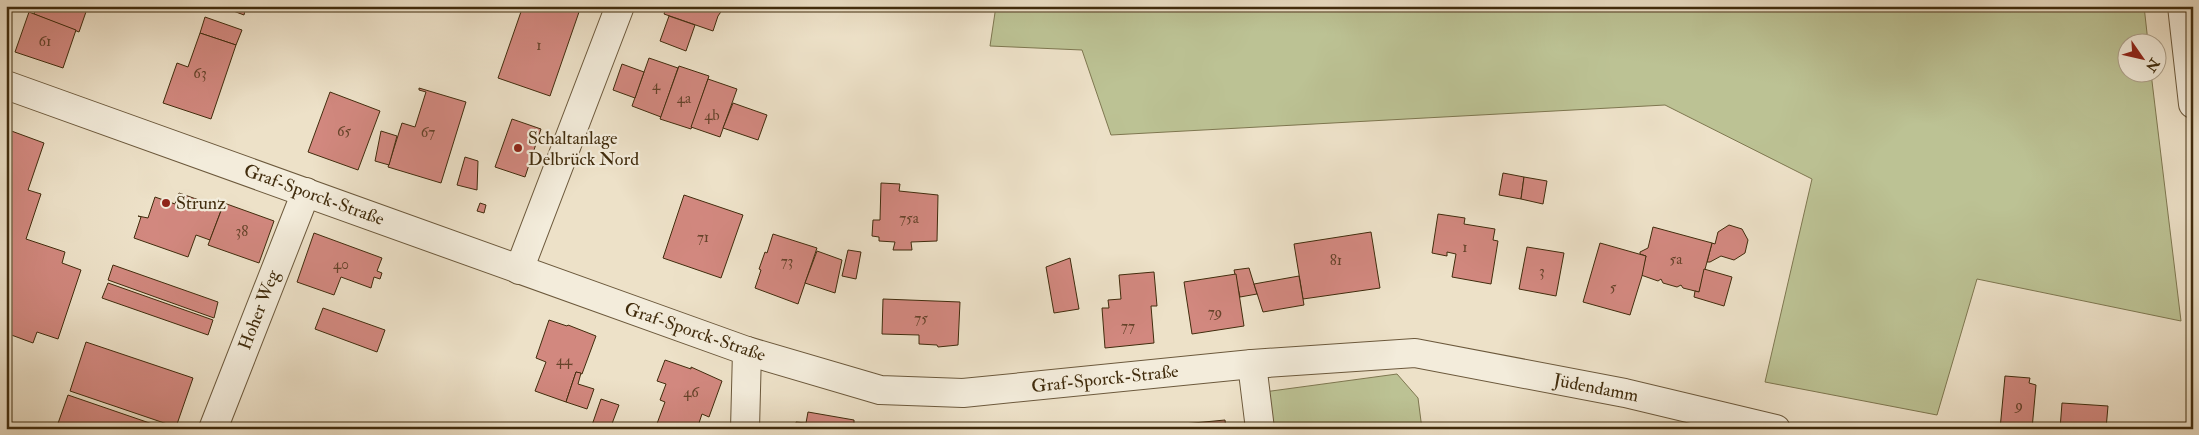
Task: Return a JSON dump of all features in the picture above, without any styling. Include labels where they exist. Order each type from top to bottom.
[{"type":"street","points":[[519,270],[620,6]]},
{"type":"street","points":[[2182,6],[2193,104]]},
{"type":"street","name":"Graf-Sporck-Straße","points":[[6,85],[747,351],[880,390],[963,393],[1252,364],[1415,352]]},
{"type":"street","name":"Hoher Weg","points":[[213,429],[306,192]]},
{"type":"street","points":[[745,429],[747,351]]},
{"type":"street","name":"Jüdendamm","points":[[1415,352],[1625,393],[1776,429]]},
{"type":"street","points":[[1252,364],[1260,429]]},
{"type":"green space","points":[[996,6],[2144,6],[2147,32],[2116,32],[2116,82],[2152,82],[2181,321],[1977,279],[1937,415],[1765,382],[1812,179],[1665,105],[1111,135],[1082,50],[990,46]]},
{"type":"green space","points":[[1397,374],[1418,398],[1422,429],[1268,429],[1264,392]]},
{"type":"building","points":[[37,6],[88,6],[79,32],[34,14]]},
{"type":"building","points":[[220,6],[246,6],[244,15]]},
{"type":"building","points":[[523,6],[562,6],[579,12],[550,96],[498,78]]},
{"type":"building","points":[[667,6],[725,6],[718,16],[713,31],[664,14]]},
{"type":"building","points":[[29,12],[76,30],[63,68],[15,52]]},
{"type":"building","points":[[669,16],[695,25],[686,51],[660,41]]},
{"type":"building","points":[[205,17],[242,30],[236,45],[200,33]]},
{"type":"building","points":[[200,33],[236,45],[211,119],[163,103],[177,63],[188,67]]},
{"type":"building","points":[[649,58],[678,68],[661,117],[632,106]]},
{"type":"building","points":[[622,64],[644,72],[635,98],[613,90]]},
{"type":"building","points":[[679,66],[709,76],[691,129],[660,119]]},
{"type":"building","points":[[708,79],[737,89],[720,137],[691,127]]},
{"type":"building","points":[[419,88],[466,102],[441,183],[388,167],[402,123],[415,127],[426,92],[419,90]]},
{"type":"building","points":[[330,92],[380,111],[358,170],[308,152]]},
{"type":"building","points":[[733,103],[767,115],[758,140],[723,128]]},
{"type":"building","name":"Schaltanlage Delbrück Nord","points":[[512,119],[541,129],[525,177],[495,167]]},
{"type":"building","points":[[6,129],[44,143],[28,190],[41,194],[26,239],[65,252],[62,263],[81,270],[58,339],[37,332],[33,343],[6,333]]},
{"type":"building","points":[[381,131],[397,136],[389,165],[375,161]]},
{"type":"building","points":[[465,157],[478,161],[477,190],[457,185]]},
{"type":"building","points":[[1503,173],[1524,177],[1521,199],[1499,195]]},
{"type":"building","points":[[1524,177],[1547,181],[1543,204],[1521,199]]},
{"type":"building","points":[[881,183],[900,184],[899,191],[938,195],[937,241],[911,242],[912,250],[893,250],[895,242],[879,241],[879,237],[872,236],[873,220],[880,220]]},
{"type":"building","points":[[179,193],[222,208],[210,240],[196,235],[188,257],[134,238],[141,217],[138,216],[148,218],[155,197],[175,204]]},
{"type":"building","points":[[684,195],[743,215],[721,278],[663,258]]},
{"type":"building","points":[[224,203],[274,221],[259,263],[208,245]]},
{"type":"building","points":[[480,203],[486,205],[484,213],[477,211]]},
{"type":"building","points":[[1438,214],[1465,218],[1464,224],[1495,229],[1493,240],[1498,241],[1491,284],[1452,277],[1456,254],[1447,252],[1447,256],[1432,253]]},
{"type":"building","points":[[1729,225],[1742,229],[1748,240],[1745,253],[1734,260],[1721,256],[1707,262],[1712,243],[1715,244],[1718,232]]},
{"type":"building","points":[[1653,227],[1712,243],[1699,292],[1683,288],[1681,285],[1677,287],[1663,283],[1661,279],[1658,281],[1641,275],[1646,256],[1640,254],[1640,252],[1648,248]]},
{"type":"building","points":[[1371,232],[1380,288],[1303,299],[1294,244]]},
{"type":"building","points":[[314,233],[382,258],[377,271],[382,273],[380,279],[374,277],[371,288],[341,277],[334,295],[297,282]]},
{"type":"building","points":[[773,234],[817,248],[798,304],[755,288],[761,270],[759,269]]},
{"type":"building","points":[[1600,243],[1646,256],[1630,315],[1583,302]]},
{"type":"building","points":[[1527,247],[1564,253],[1556,296],[1519,289]]},
{"type":"building","points":[[848,250],[861,252],[856,279],[842,276]]},
{"type":"building","points":[[817,251],[842,260],[835,293],[805,283]]},
{"type":"building","points":[[1070,258],[1079,309],[1054,313],[1046,267]]},
{"type":"building","points":[[113,265],[218,302],[214,318],[108,280]]},
{"type":"building","points":[[1249,268],[1257,294],[1240,297],[1234,270]]},
{"type":"building","points":[[1704,269],[1732,277],[1724,306],[1694,297],[1695,291],[1699,292]]},
{"type":"building","points":[[1154,272],[1157,306],[1151,306],[1154,343],[1105,348],[1102,308],[1109,308],[1108,300],[1121,299],[1119,275]]},
{"type":"building","points":[[1236,274],[1244,326],[1192,334],[1184,282]]},
{"type":"building","points":[[1299,276],[1304,305],[1263,312],[1254,284]]},
{"type":"building","points":[[108,283],[213,320],[208,335],[102,298]]},
{"type":"building","points":[[883,299],[960,302],[958,345],[938,347],[937,345],[919,344],[919,335],[882,334]]},
{"type":"building","points":[[323,308],[385,330],[377,352],[315,329]]},
{"type":"building","points":[[549,320],[596,336],[582,374],[576,372],[566,402],[535,391],[546,362],[536,358]]},
{"type":"building","points":[[86,342],[193,378],[176,427],[70,391]]},
{"type":"building","points":[[665,360],[691,369],[691,367],[722,381],[709,417],[702,414],[697,429],[655,429],[665,402],[660,400],[666,384],[657,381]]},
{"type":"building","points":[[576,372],[581,373],[578,384],[594,389],[587,409],[566,402]]},
{"type":"building","points":[[2005,376],[2030,378],[2029,383],[2036,385],[2032,429],[2000,429]]},
{"type":"building","points":[[68,395],[167,429],[56,429]]},
{"type":"building","points":[[601,399],[619,405],[610,429],[591,428]]},
{"type":"building","points":[[2062,403],[2108,406],[2106,429],[2060,429]]},
{"type":"building","points":[[808,412],[854,420],[854,429],[796,429],[796,422],[806,423]]},
{"type":"building","points":[[1225,420],[1226,429],[1184,429],[1183,424]]},
{"type":"building","points":[[1134,425],[1135,429],[1107,429]]},
{"type":"place","name":"Schaltanlage Delbrück Nord","points":[[518,148]]},
{"type":"place","name":"Strunz","points":[[166,203]]}]
